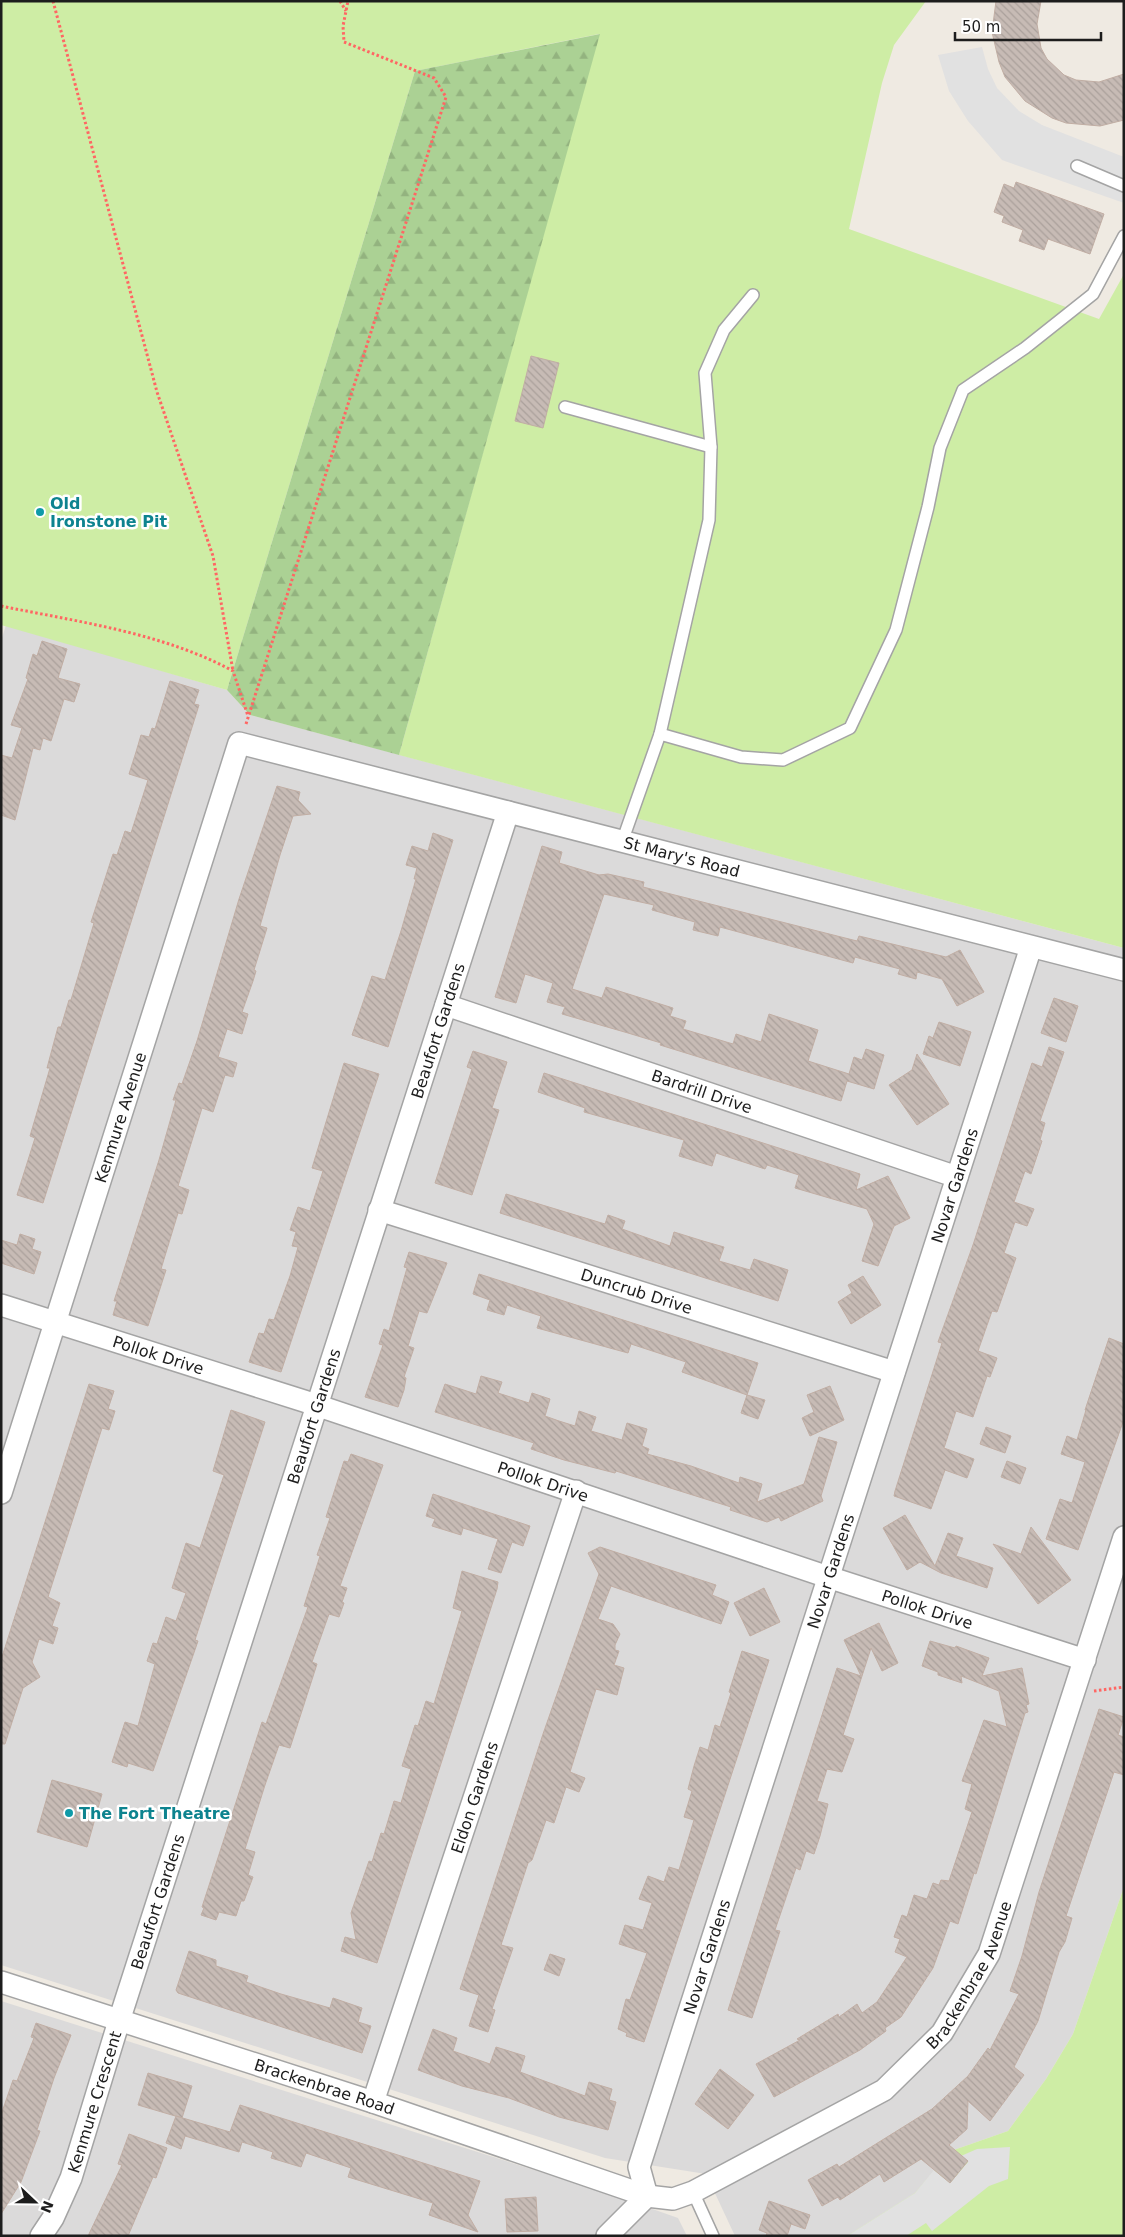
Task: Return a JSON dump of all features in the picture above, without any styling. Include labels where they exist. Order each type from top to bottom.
[{"type":"street","name":"St Mary's Road","points":[[239,743],[1124,970]]},
{"type":"street","name":"Kenmure Avenue","points":[[1,1493],[239,743]]},
{"type":"street","name":"Beaufort Gardens","points":[[119,2021],[508,812]]},
{"type":"street","name":"Novar Gardens","points":[[646,2196],[639,2166],[1031,947]]},
{"type":"street","name":"Bardrill Drive","points":[[446,1005],[957,1177]]},
{"type":"street","name":"Duncrub Drive","points":[[379,1210],[894,1372]]},
{"type":"street","name":"Pollok Drive","points":[[1,1305],[317,1405],[828,1577],[1085,1660]]},
{"type":"street","name":"Eldon Gardens","points":[[373,2102],[576,1492]]},
{"type":"street","name":"Brackenbrae Avenue","points":[[646,2196],[673,2200],[693,2192],[884,2090],[942,2033],[989,1954],[1124,1537]]},
{"type":"street","name":"Brackenbrae Road","points":[[1,1982],[373,2102],[646,2196]]},
{"type":"street","name":"Kenmure Crescent","points":[[41,2236],[53,2218],[71,2178],[119,2021]]},
{"type":"street","points":[[606,2236],[646,2196]]},
{"type":"lane","points":[[1077,166],[1124,186]]},
{"type":"lane","points":[[660,734],[741,757],[783,760],[850,728],[896,630],[928,507],[940,448],[963,390],[1026,348],[1093,294],[1124,236]]},
{"type":"lane","points":[[622,842],[660,734],[709,520],[711,447],[705,373],[724,330],[753,295]]},
{"type":"lane","points":[[564,407],[711,447]]},
{"type":"lane","points":[[693,2192],[712,2236]]},
{"type":"path","points":[[53,1],[157,392],[214,556],[233,671],[248,717]]},
{"type":"path","points":[[340,1],[346,12]]},
{"type":"path","points":[[239,743],[446,97],[434,78],[344,42],[348,1]]},
{"type":"path","points":[[1,606],[141,636],[203,655],[233,671]]},
{"type":"path","points":[[1074,1694],[1124,1687]]},
{"type":"shaded area","points":[[982,47],[988,69],[997,88],[1019,111],[1042,125],[1124,157],[1124,203],[1002,160],[968,121],[949,91],[938,55]]},
{"type":"shaded area","points":[[6,625],[227,690],[250,715],[1124,948],[1124,1887],[1073,2034],[1046,2079],[1008,2131],[951,2151],[915,2193],[847,2236],[735,2236],[706,2174],[605,2158],[1,1965],[1,641]]},
{"type":"shaded area","points":[[1,2001],[607,2193],[678,2218],[687,2236],[1,2236]]},
{"type":"shaded area","points":[[1010,2147],[1008,2179],[989,2186],[932,2231],[926,2223],[906,2236],[847,2236],[915,2193],[934,2170],[950,2183],[968,2162],[961,2156],[977,2149]]},
{"type":"green space","points":[[1,1],[926,1],[894,45],[882,83],[849,229],[1099,319],[1124,274],[1124,948],[399,755],[599,34],[415,71],[227,690],[1,625]]},
{"type":"green space","points":[[600,34],[399,755],[250,715],[227,690],[415,71]]},
{"type":"green space","points":[[1124,1887],[1124,2236],[847,2236],[915,2193],[951,2151],[1008,2131],[1046,2079],[1073,2034]]},
{"type":"building","points":[[996,1],[1041,1],[1037,24],[1041,48],[1047,59],[1064,75],[1076,80],[1099,82],[1124,74],[1124,120],[1100,126],[1066,123],[1052,118],[1025,101],[1005,77],[999,62],[992,32]]},
{"type":"building","points":[[1016,182],[1104,214],[1090,254],[1048,239],[1044,250],[1019,241],[1023,230],[1002,222],[1004,216],[994,212],[1004,184],[1014,188]]},
{"type":"building","points":[[531,356],[559,363],[543,428],[515,421]]},
{"type":"building","points":[[42,641],[67,649],[58,678],[80,684],[74,702],[64,699],[51,741],[43,738],[40,750],[33,748],[15,820],[1,815],[1,755],[12,758],[22,728],[11,725],[28,679],[26,678],[33,654],[37,656]]},
{"type":"building","points":[[170,681],[199,690],[194,704],[199,705],[43,1203],[17,1195],[35,1138],[30,1136],[50,1068],[47,1068],[58,1027],[61,1027],[69,1000],[71,1000],[94,923],[91,922],[113,854],[117,855],[125,831],[131,833],[148,780],[129,774],[141,735],[149,737],[152,728],[155,729]]},
{"type":"building","points":[[277,786],[300,792],[298,800],[311,814],[293,816],[280,855],[260,926],[267,928],[254,970],[256,971],[242,1012],[248,1014],[242,1034],[227,1029],[218,1057],[237,1063],[233,1077],[225,1075],[213,1112],[202,1108],[178,1186],[189,1190],[182,1214],[178,1213],[161,1269],[166,1270],[148,1326],[113,1315],[117,1301],[114,1301],[159,1160],[176,1100],[173,1100],[179,1083],[182,1084],[197,1041],[239,899]]},
{"type":"building","points":[[433,833],[453,840],[388,1047],[352,1035],[372,976],[385,980],[401,931],[416,879],[414,879],[417,868],[406,865],[412,846],[428,851]]},
{"type":"building","points":[[542,846],[562,852],[559,863],[599,875],[608,874],[644,882],[643,887],[857,941],[859,936],[946,957],[960,950],[984,992],[957,1006],[942,979],[917,972],[916,979],[898,974],[900,969],[855,957],[853,963],[720,927],[718,936],[693,930],[695,922],[652,910],[654,905],[604,894],[572,989],[602,998],[606,987],[673,1008],[670,1016],[686,1021],[683,1029],[733,1044],[736,1034],[761,1042],[769,1014],[818,1030],[808,1061],[849,1074],[854,1057],[862,1060],[866,1049],[884,1055],[874,1089],[847,1081],[841,1101],[660,1045],[661,1043],[562,1014],[565,1007],[547,1002],[553,983],[525,974],[516,1003],[495,997]]},
{"type":"building","points":[[1054,998],[1078,1006],[1066,1042],[1041,1033]]},
{"type":"building","points":[[939,1022],[971,1032],[960,1066],[923,1054],[929,1036],[933,1038]]},
{"type":"building","points":[[1049,1047],[1064,1052],[1040,1121],[1045,1123],[1040,1140],[1042,1141],[1031,1174],[1025,1171],[1014,1202],[1034,1209],[1027,1226],[1015,1222],[1004,1253],[1016,1258],[997,1312],[992,1311],[978,1351],[997,1358],[990,1377],[987,1376],[973,1417],[956,1411],[944,1448],[974,1459],[967,1478],[945,1470],[931,1509],[894,1496],[895,1491],[942,1343],[938,1342],[973,1245],[1032,1063],[1042,1067]]},
{"type":"building","points":[[473,1051],[507,1062],[492,1108],[499,1110],[472,1195],[435,1183],[472,1069],[467,1067]]},
{"type":"building","points":[[917,1054],[949,1104],[917,1125],[889,1085],[912,1070]]},
{"type":"building","points":[[344,1063],[379,1074],[281,1372],[249,1362],[259,1333],[264,1334],[269,1319],[274,1320],[290,1276],[298,1247],[292,1246],[296,1232],[290,1230],[298,1207],[310,1211],[323,1171],[312,1168]]},
{"type":"building","points":[[544,1073],[860,1174],[856,1190],[888,1176],[910,1218],[894,1226],[878,1266],[862,1261],[874,1224],[867,1209],[795,1188],[799,1175],[767,1165],[765,1169],[716,1153],[712,1166],[679,1156],[684,1140],[584,1112],[585,1108],[538,1092]]},
{"type":"building","points":[[506,1194],[605,1224],[608,1215],[625,1221],[622,1229],[670,1246],[674,1232],[724,1247],[719,1261],[750,1270],[754,1259],[788,1270],[778,1301],[500,1213]]},
{"type":"building","points":[[20,1234],[35,1239],[32,1249],[41,1252],[34,1274],[1,1263],[1,1240],[17,1245]]},
{"type":"building","points":[[409,1252],[447,1263],[427,1313],[419,1311],[408,1346],[414,1348],[404,1377],[406,1378],[404,1390],[398,1407],[365,1397],[383,1345],[379,1344],[384,1329],[389,1331],[407,1268],[404,1267]]},
{"type":"building","points":[[479,1274],[758,1363],[747,1395],[682,1372],[686,1362],[631,1344],[628,1353],[537,1328],[541,1316],[507,1305],[504,1315],[487,1310],[490,1300],[473,1294]]},
{"type":"building","points":[[863,1276],[881,1305],[851,1324],[838,1302],[852,1293],[848,1285]]},
{"type":"building","points":[[1109,1338],[1124,1344],[1124,1419],[1078,1550],[1046,1539],[1060,1499],[1072,1503],[1080,1478],[1085,1462],[1061,1454],[1067,1436],[1077,1440]]},
{"type":"building","points":[[481,1376],[502,1382],[498,1393],[529,1403],[532,1393],[550,1399],[545,1416],[559,1421],[575,1426],[579,1411],[596,1417],[591,1431],[622,1440],[627,1423],[647,1429],[642,1446],[649,1449],[647,1454],[691,1466],[739,1483],[740,1477],[762,1484],[757,1502],[804,1484],[819,1437],[837,1442],[821,1496],[823,1501],[781,1521],[779,1517],[767,1522],[730,1510],[731,1507],[616,1471],[615,1473],[564,1460],[531,1449],[534,1443],[435,1412],[445,1384],[476,1394]]},
{"type":"building","points":[[89,1384],[114,1391],[108,1409],[115,1411],[109,1430],[102,1428],[48,1597],[60,1603],[52,1626],[58,1628],[53,1644],[39,1639],[32,1662],[40,1677],[23,1688],[5,1744],[1,1744],[1,1660]]},
{"type":"building","points":[[830,1386],[844,1420],[810,1436],[802,1418],[814,1412],[807,1395]]},
{"type":"building","points":[[747,1395],[765,1400],[758,1419],[741,1413]]},
{"type":"building","points":[[231,1410],[265,1422],[195,1640],[198,1641],[153,1771],[128,1763],[127,1767],[112,1762],[125,1722],[138,1726],[155,1664],[147,1661],[153,1643],[157,1644],[166,1617],[176,1621],[186,1593],[172,1588],[186,1543],[200,1548],[224,1475],[213,1471]]},
{"type":"building","points":[[986,1427],[1011,1436],[1005,1453],[980,1444]]},
{"type":"building","points":[[351,1454],[383,1465],[340,1586],[347,1588],[342,1602],[344,1603],[339,1617],[329,1614],[312,1662],[317,1664],[290,1748],[279,1745],[265,1785],[245,1849],[255,1852],[248,1875],[253,1877],[244,1901],[241,1901],[236,1916],[219,1912],[216,1920],[201,1915],[204,1908],[202,1907],[262,1722],[266,1724],[308,1607],[304,1606],[320,1556],[317,1555],[330,1518],[326,1517],[344,1461],[348,1462]]},
{"type":"building","points":[[1007,1461],[1026,1468],[1020,1484],[1001,1477]]},
{"type":"building","points":[[433,1494],[530,1526],[523,1546],[512,1542],[501,1573],[488,1569],[498,1539],[463,1528],[461,1535],[432,1526],[435,1519],[426,1516]]},
{"type":"building","points":[[905,1515],[935,1566],[948,1533],[963,1538],[956,1556],[993,1568],[987,1588],[941,1573],[920,1562],[907,1570],[883,1528]]},
{"type":"building","points":[[1031,1527],[1071,1580],[1038,1604],[993,1544],[1021,1554]]},
{"type":"building","points":[[600,1547],[716,1585],[712,1595],[729,1602],[721,1624],[611,1586],[598,1619],[613,1624],[620,1634],[615,1645],[615,1650],[619,1651],[614,1665],[624,1668],[617,1695],[596,1689],[570,1772],[585,1778],[579,1792],[566,1787],[554,1823],[546,1820],[532,1860],[528,1863],[501,1945],[513,1948],[492,2009],[495,2010],[488,2032],[469,2026],[479,1995],[460,1989],[543,1734],[599,1574],[588,1553]]},
{"type":"building","points":[[462,1571],[498,1582],[497,1589],[377,1963],[341,1951],[345,1937],[356,1940],[351,1913],[369,1861],[372,1862],[381,1833],[384,1834],[394,1801],[401,1803],[411,1769],[402,1766],[415,1725],[418,1726],[426,1701],[434,1704],[462,1611],[453,1608]]},
{"type":"building","points":[[764,1588],[780,1622],[750,1636],[734,1603]]},
{"type":"building","points":[[879,1623],[898,1663],[882,1671],[871,1648],[843,1735],[854,1739],[842,1772],[827,1769],[817,1801],[828,1804],[820,1836],[814,1854],[806,1851],[800,1870],[796,1868],[775,1930],[780,1931],[752,2018],[728,2010],[837,1668],[861,1676],[844,1640]]},
{"type":"building","points":[[930,1641],[955,1648],[956,1646],[989,1658],[982,1676],[1022,1668],[1029,1704],[1026,1705],[1028,1712],[1025,1713],[976,1874],[974,1873],[958,1924],[950,1921],[933,1968],[901,2017],[885,2028],[886,2031],[860,2050],[774,2097],[756,2064],[800,2040],[797,2039],[838,2014],[839,2017],[857,2004],[862,2013],[877,2002],[907,1957],[895,1952],[900,1939],[894,1937],[902,1915],[907,1917],[914,1895],[927,1899],[933,1883],[939,1885],[941,1880],[949,1881],[972,1812],[965,1809],[972,1784],[962,1781],[984,1720],[1007,1727],[999,1691],[961,1676],[962,1683],[938,1675],[938,1672],[922,1666]]},
{"type":"building","points":[[742,1651],[769,1660],[644,2042],[626,2036],[627,2033],[618,2029],[626,1999],[630,2000],[647,1953],[619,1944],[625,1925],[643,1930],[652,1903],[639,1899],[648,1876],[664,1882],[669,1867],[679,1870],[694,1820],[684,1817],[692,1791],[688,1789],[694,1766],[700,1747],[708,1750],[715,1725],[720,1727]]},
{"type":"building","points":[[1099,1709],[1124,1717],[1118,1735],[1124,1737],[1124,1775],[1114,1772],[1066,1916],[1072,1918],[1065,1942],[1059,1952],[1038,2021],[1014,2067],[1024,2075],[990,2121],[968,2101],[967,2129],[949,2145],[968,2161],[950,2183],[921,2159],[884,2182],[880,2174],[840,2200],[838,2197],[822,2206],[808,2180],[837,2164],[839,2167],[932,2109],[968,2076],[988,2048],[990,2050],[1019,1994],[1010,1991],[1022,1956],[1039,1892]]},
{"type":"building","name":"The Fort Theatre","points":[[52,1780],[102,1794],[87,1847],[37,1832]]},
{"type":"building","points":[[189,1951],[216,1960],[216,1966],[248,1976],[246,1982],[281,1994],[330,2008],[333,1998],[362,2008],[358,2022],[371,2026],[362,2053],[178,1993],[176,1990]]},
{"type":"building","points":[[550,1954],[565,1959],[559,1976],[544,1970]]},
{"type":"building","points":[[36,2023],[71,2035],[54,2078],[37,2130],[40,2131],[21,2182],[1,2214],[1,2115],[13,2080],[17,2081],[34,2038],[31,2037]]},
{"type":"building","points":[[433,2029],[457,2038],[453,2051],[490,2064],[496,2047],[525,2056],[520,2072],[585,2096],[589,2082],[612,2089],[609,2100],[616,2102],[608,2130],[559,2117],[509,2098],[462,2086],[418,2070]]},
{"type":"building","points":[[720,2069],[754,2095],[728,2129],[695,2104]]},
{"type":"building","points":[[148,2073],[192,2086],[182,2118],[138,2105]]},
{"type":"building","points":[[240,2105],[480,2181],[468,2215],[478,2232],[429,2215],[433,2203],[348,2177],[351,2168],[306,2153],[301,2167],[271,2158],[273,2152],[242,2142],[239,2152],[185,2136],[181,2149],[166,2143],[176,2116],[230,2132]]},
{"type":"building","points":[[129,2134],[167,2148],[156,2178],[153,2177],[128,2236],[88,2236],[122,2165],[118,2164]]},
{"type":"building","points":[[536,2197],[538,2231],[507,2232],[505,2199]]},
{"type":"building","points":[[769,2201],[810,2215],[805,2229],[791,2224],[787,2236],[766,2236],[767,2233],[759,2230]]},
{"type":"place","name":"Old Ironstone Pit","points":[[40,512]]},
{"type":"place","name":"The Fort Theatre","points":[[69,1813]]}]
